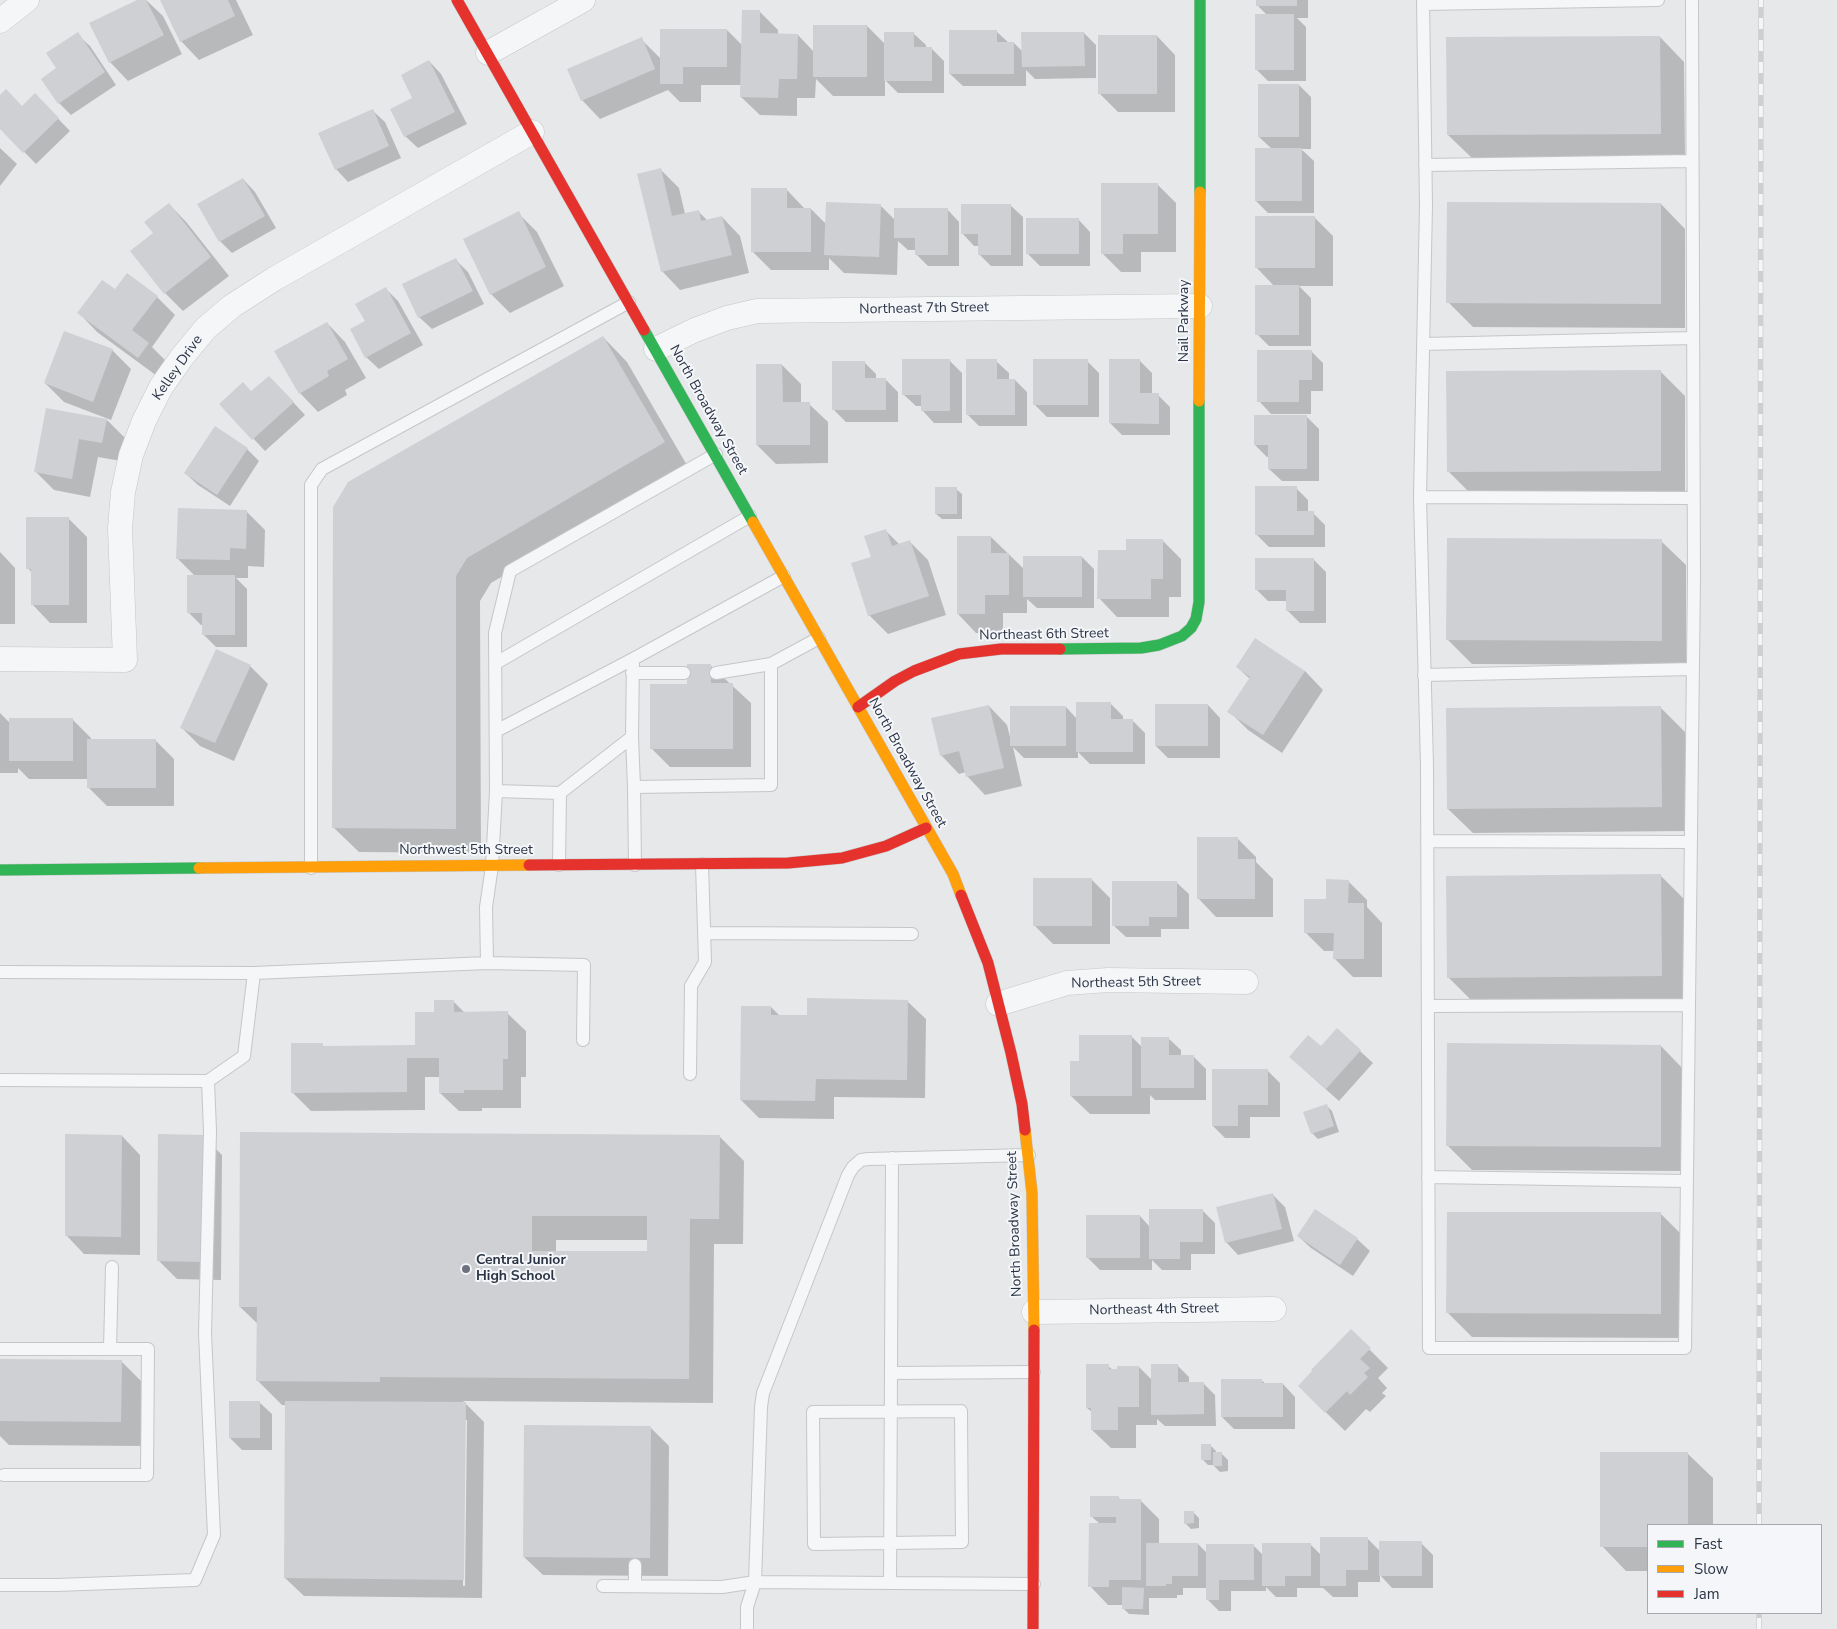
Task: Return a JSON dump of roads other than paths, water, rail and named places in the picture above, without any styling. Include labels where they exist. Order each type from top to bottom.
[{"type":"street","points":[[0,21],[27,0]]},
{"type":"street","name":"North Broadway Street","points":[[457,0],[953,874],[988,963],[1022,1104],[1032,1193],[1034,1629]]},
{"type":"street","points":[[488,54],[583,0]]},
{"type":"street","name":"Nail Parkway","points":[[1182,636],[1196,618],[1199,602],[1200,0]]},
{"type":"street","name":"Kelley Drive","points":[[0,659],[125,660],[120,528],[124,492],[132,455],[144,421],[161,387],[182,356],[206,328],[232,306],[274,278],[532,132]]},
{"type":"street","name":"Northeast 7th Street","points":[[656,349],[695,330],[727,318],[757,311],[1200,306]]},
{"type":"street","name":"Northeast 6th Street","points":[[858,708],[914,670],[959,654],[1002,649],[1141,648],[1159,645],[1182,636]]},
{"type":"street","name":"Northwest 5th Street","points":[[0,870],[788,864],[842,858],[886,846],[926,828]]},
{"type":"street","name":"Northeast 5th Street","points":[[998,1004],[1067,983],[1108,980],[1246,982]]},
{"type":"street","name":"Northeast 4th Street","points":[[1034,1312],[1274,1309]]},
{"type":"lane","points":[[1658,0],[1423,2],[1425,165],[1420,497],[1427,841],[1429,1348],[1685,1348],[1694,498],[1692,0]]},
{"type":"lane","points":[[1425,165],[1692,161]]},
{"type":"lane","points":[[311,868],[311,485],[322,469],[629,302]]},
{"type":"lane","points":[[1422,344],[1693,338]]},
{"type":"lane","points":[[487,963],[486,907],[492,866],[496,791],[495,633],[510,571],[716,454]]},
{"type":"lane","points":[[1420,497],[1694,498]]},
{"type":"lane","points":[[496,663],[750,516]]},
{"type":"lane","points":[[496,732],[784,576]]},
{"type":"lane","points":[[716,672],[772,664],[819,638]]},
{"type":"lane","points":[[633,659],[632,737],[635,865]]},
{"type":"lane","points":[[634,787],[770,785],[772,664]]},
{"type":"lane","points":[[1424,675],[1692,669]]},
{"type":"lane","points":[[632,673],[684,673]]},
{"type":"lane","points":[[496,791],[560,793],[632,737]]},
{"type":"lane","points":[[559,866],[560,793]]},
{"type":"lane","points":[[1427,841],[1690,842]]},
{"type":"lane","points":[[690,1074],[691,986],[705,962],[702,864]]},
{"type":"lane","points":[[704,932],[912,934]]},
{"type":"lane","points":[[0,972],[254,973],[487,963],[584,965],[583,1040]]},
{"type":"lane","points":[[0,1080],[208,1081],[244,1056],[254,973]]},
{"type":"lane","points":[[1428,1006],[1689,1005]]},
{"type":"lane","points":[[0,1585],[195,1580],[214,1535],[205,1334],[210,1131],[208,1081]]},
{"type":"lane","points":[[747,1629],[747,1607],[755,1582],[760,1407],[763,1393],[853,1166],[861,1160],[892,1158],[1029,1155]]},
{"type":"lane","points":[[890,1583],[892,1158]]},
{"type":"lane","points":[[1428,1178],[1687,1181]]},
{"type":"lane","points":[[110,1349],[112,1267]]},
{"type":"lane","points":[[0,1349],[148,1349],[147,1475],[4,1475]]},
{"type":"lane","points":[[891,1373],[1034,1372]]},
{"type":"lane","points":[[961,1411],[962,1542],[890,1543],[814,1544],[813,1412],[961,1411]]},
{"type":"lane","points":[[635,1565],[635,1586]]},
{"type":"lane","points":[[603,1586],[722,1586],[755,1582],[1034,1584]]},
{"type":"railway","points":[[1759,1524],[1761,0]]},
{"type":"railway","points":[[1759,1614],[1759,1629]]},
{"type":"place","name":"Central Junior High School","points":[[466,1269]]}]
